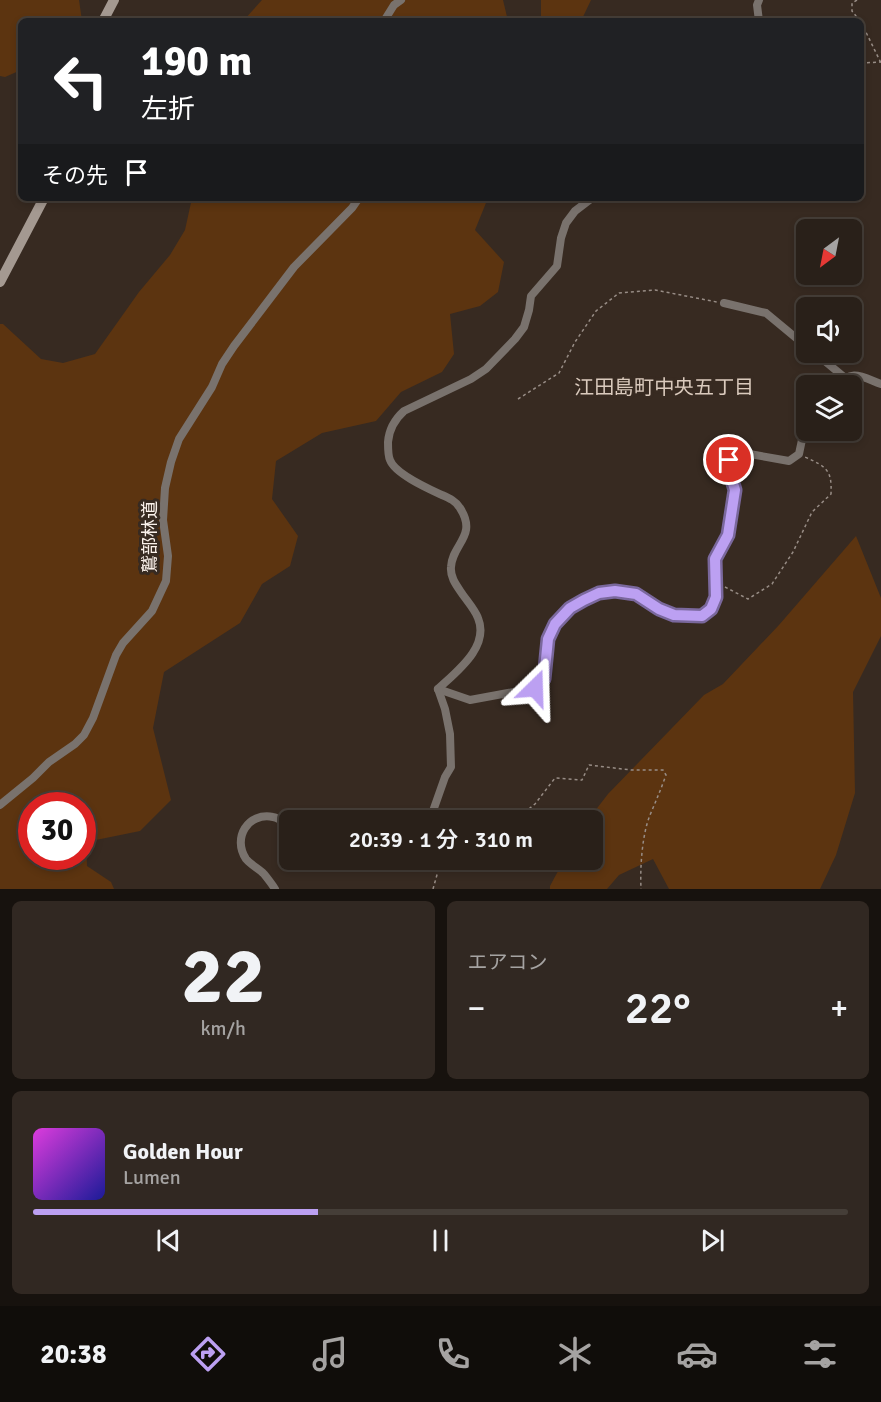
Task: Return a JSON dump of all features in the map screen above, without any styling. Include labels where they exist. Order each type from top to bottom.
[{"type":"main road","points":[[105,18],[114,0]]},
{"type":"main road","points":[[0,282],[42,201]]},
{"type":"street","points":[[386,18],[394,5],[401,0]]},
{"type":"street","points":[[759,0],[757,5],[759,18]]},
{"type":"street","name":"鷲部林道","points":[[0,805],[84,735],[93,718],[116,655],[123,643],[152,611],[166,581],[168,556],[163,520],[165,488],[179,439],[212,387],[222,364],[234,346],[294,267],[357,201]]},
{"type":"street","points":[[438,689],[463,665],[476,648],[480,636],[477,616],[452,579],[450,569],[452,559],[463,541],[466,519],[459,505],[451,499],[396,470],[389,460],[389,433],[395,419],[404,411],[471,379],[486,369],[515,339],[524,327],[530,310],[531,296],[557,266],[561,238],[566,223],[575,211],[588,201]]},
{"type":"street","points":[[724,303],[766,314],[796,338]]},
{"type":"street","points":[[827,363],[842,375]]},
{"type":"street","points":[[862,376],[881,384]]},
{"type":"street","points":[[438,689],[470,700],[535,688],[544,679],[548,639],[555,624],[570,608],[599,593],[615,591],[636,594],[659,609],[674,615],[702,616],[711,609],[716,597],[715,559],[728,535],[735,490],[728,467],[729,460],[736,454],[744,453],[789,461],[799,454],[802,441]]},
{"type":"street","points":[[434,810],[445,777],[452,767],[450,734],[438,689]]},
{"type":"street","points":[[275,889],[266,877],[246,859],[241,833],[248,823],[259,817],[274,817],[279,820]]},
{"type":"path","points":[[857,0],[852,3],[852,11],[857,18]]},
{"type":"path","points":[[864,30],[881,63],[864,63]]},
{"type":"path","points":[[518,399],[559,373],[575,342],[596,311],[619,293],[655,290],[724,303]]},
{"type":"path","points":[[716,582],[748,599],[772,584],[793,552],[812,512],[831,494],[832,478],[824,466],[799,454]]},
{"type":"path","points":[[528,810],[555,778],[582,780],[589,765],[631,770],[663,770],[666,775],[650,816],[640,869],[641,889]]},
{"type":"path","points":[[433,889],[438,870]]},
{"type":"shaded area","points":[[0,0],[79,0],[82,18],[18,18],[18,71],[5,77],[0,76]]},
{"type":"shaded area","points":[[262,0],[503,0],[507,18],[246,18]]},
{"type":"shaded area","points":[[541,0],[591,0],[582,18],[541,18]]},
{"type":"shaded area","points":[[191,201],[487,201],[475,230],[504,262],[498,292],[480,306],[450,314],[454,354],[442,372],[401,392],[376,421],[322,433],[276,461],[272,499],[298,536],[290,566],[262,584],[240,623],[164,672],[153,728],[171,800],[140,831],[96,840],[96,792],[18,792],[18,870],[93,870],[111,882],[114,889],[0,889],[0,324],[3,324],[41,359],[63,363],[95,354],[139,292],[170,255],[185,230]]},
{"type":"shaded area","points":[[856,536],[881,598],[881,636],[853,692],[855,793],[836,855],[820,889],[669,889],[653,859],[619,875],[607,889],[550,889],[559,870],[603,870],[603,810],[596,810],[608,794],[704,695],[723,684],[779,625]]},
{"type":"district","name":"江田島町中央五丁目","points":[[664,387]]},
{"type":"route","points":[[535,688],[544,679],[548,639],[555,624],[570,608],[599,593],[615,591],[636,594],[659,609],[674,615],[702,616],[711,609],[716,597],[715,559],[728,535],[735,490],[728,467],[729,460]]}]
